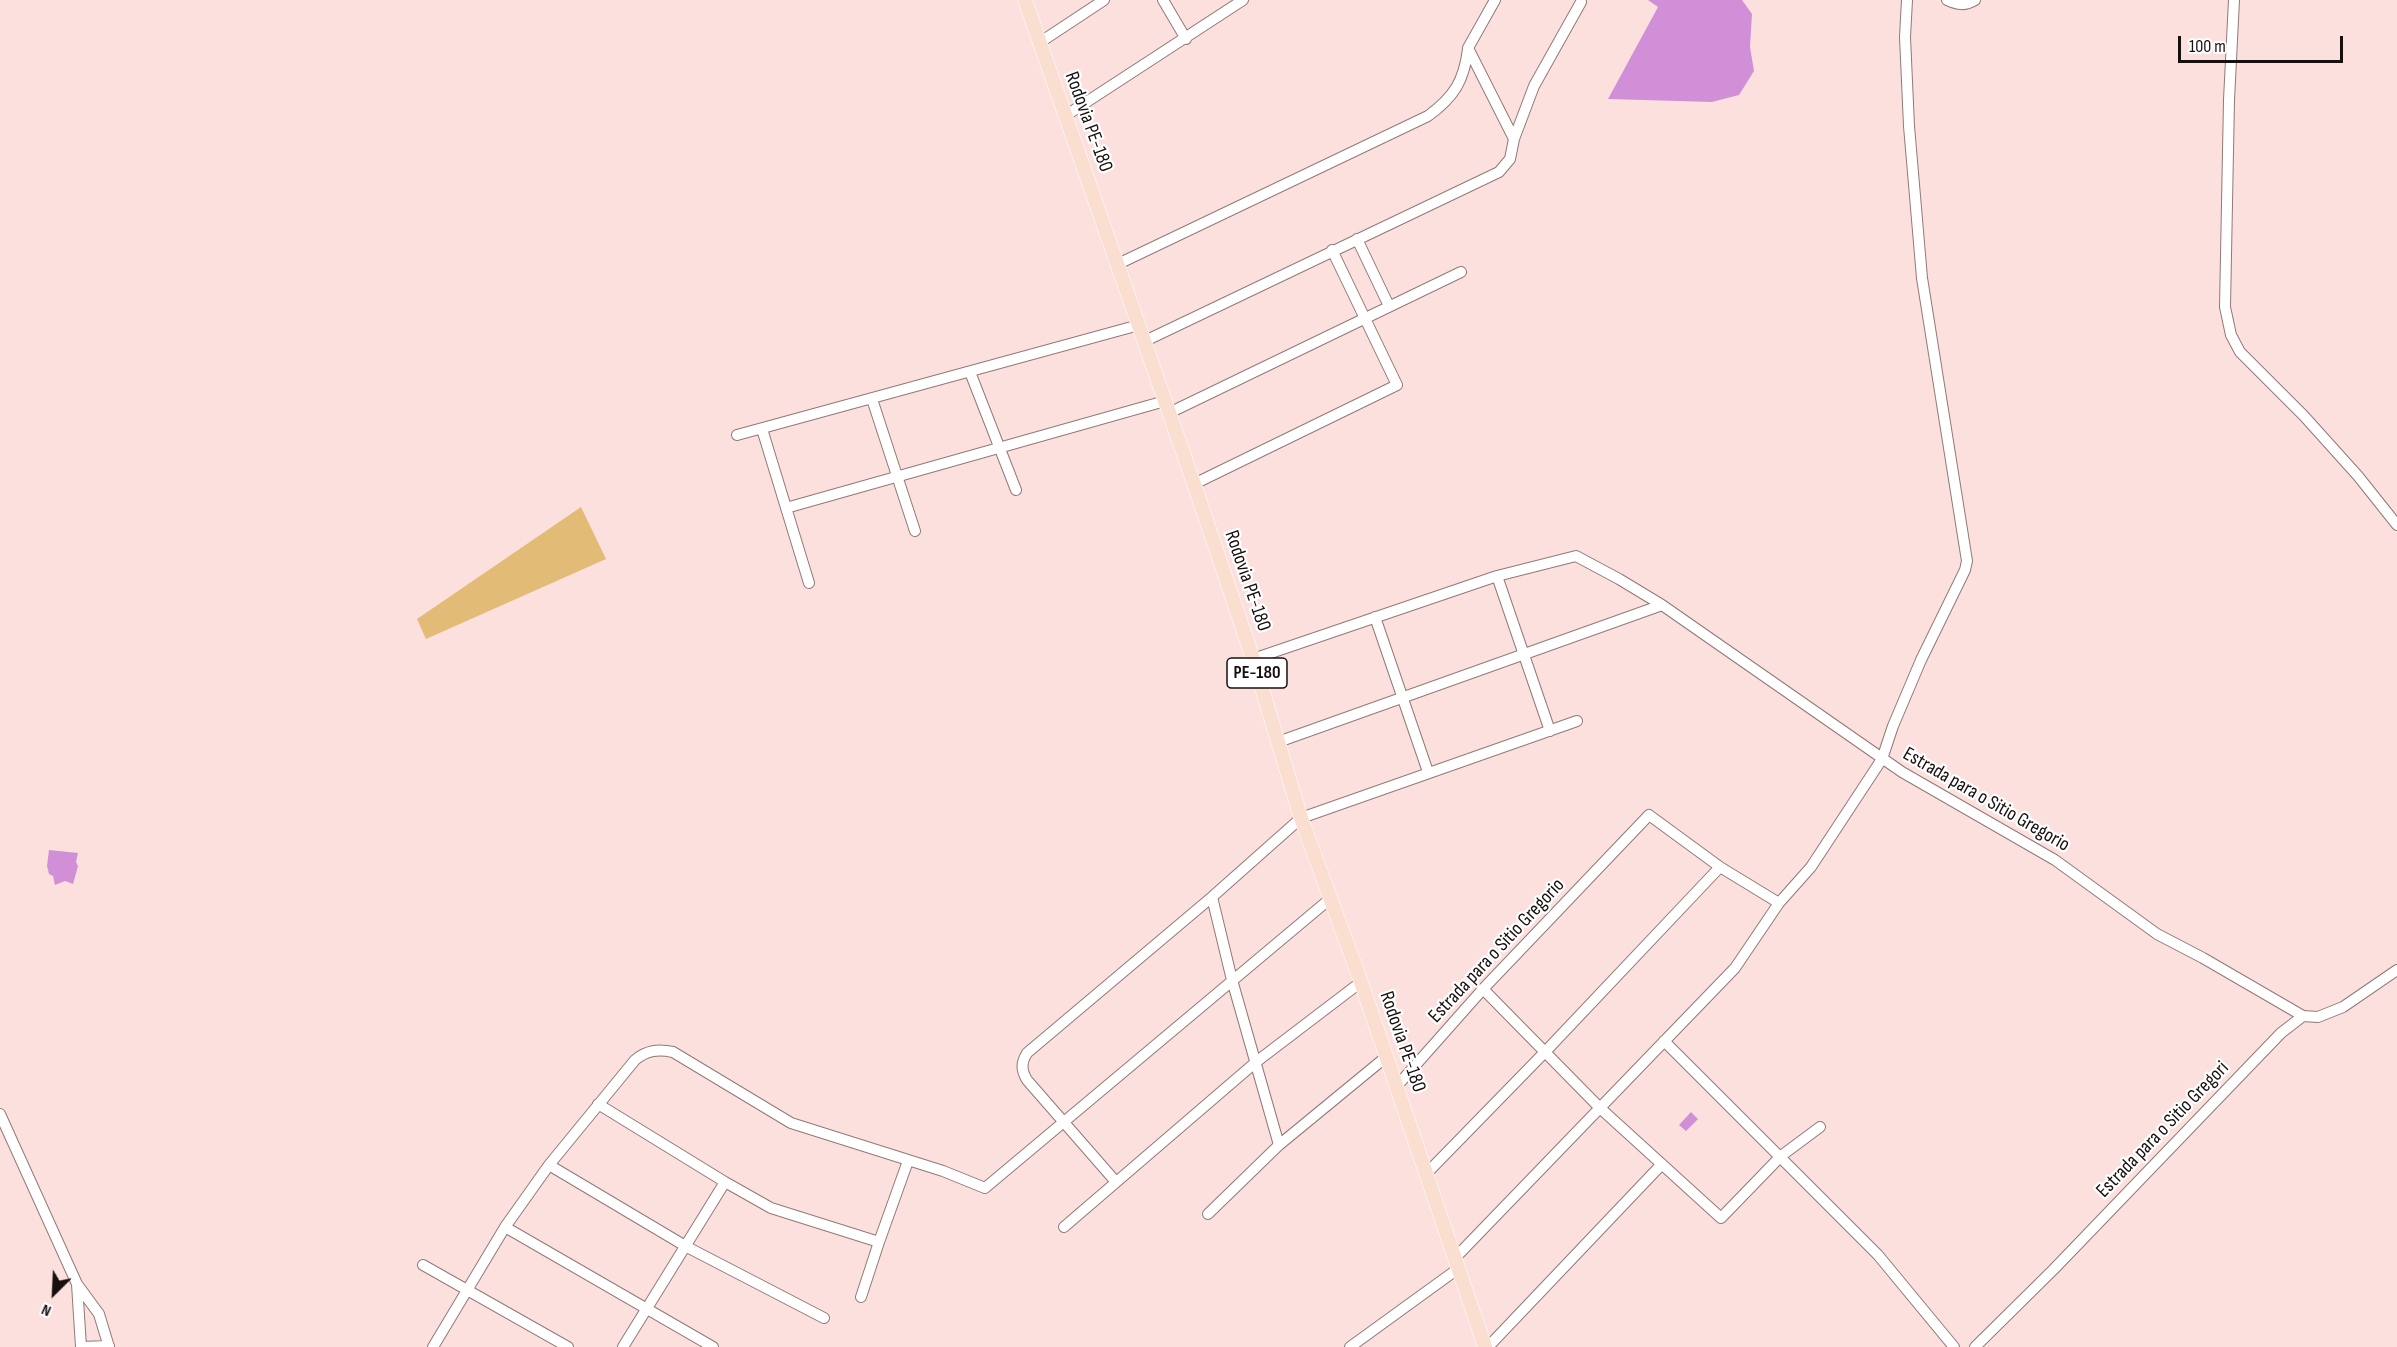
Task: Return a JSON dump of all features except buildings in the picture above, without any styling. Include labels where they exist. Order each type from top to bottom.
[{"type":"main road","name":"Rodovia PE-180","points":[[1024,0],[1194,484],[1253,659],[1302,818],[1361,982],[1486,1347]]},
{"type":"street","points":[[1039,44],[1104,0]]},
{"type":"street","points":[[1163,0],[1186,39]]},
{"type":"street","points":[[1065,116],[1243,0]]},
{"type":"street","points":[[1118,264],[1428,116],[1446,103],[1453,94],[1467,60],[1468,48],[1495,0]]},
{"type":"street","points":[[1253,659],[1497,576],[1576,556],[1662,605],[1882,759],[1901,707],[1965,570],[1967,561],[1960,505],[1924,296],[1909,126],[1905,37],[1907,0]]},
{"type":"street","points":[[1947,0],[1958,5],[1966,5],[1976,0]]},
{"type":"street","points":[[2234,0],[2229,100],[2225,308],[2230,335],[2240,352],[2312,425],[2358,476],[2397,525]]},
{"type":"street","points":[[1144,341],[1499,172],[1510,159],[1514,139],[1534,86],[1581,2]]},
{"type":"street","points":[[1468,48],[1514,139]]},
{"type":"street","points":[[1357,239],[1389,306]]},
{"type":"street","points":[[1194,484],[1397,386],[1332,250]]},
{"type":"street","points":[[786,508],[1001,447],[1167,407],[1461,272]]},
{"type":"street","points":[[737,435],[1139,324]]},
{"type":"street","points":[[970,372],[1016,490]]},
{"type":"street","points":[[872,399],[915,531]]},
{"type":"street","points":[[762,429],[809,583]]},
{"type":"street","points":[[1497,576],[1550,730]]},
{"type":"street","points":[[1278,742],[1524,652],[1662,605]]},
{"type":"street","points":[[1375,617],[1428,772]]},
{"type":"street","points":[[1116,1182],[1023,1074],[1022,1066],[1027,1053],[1302,818],[1577,721]]},
{"type":"street","name":"Estrada para o Sitio Gregorio","points":[[1397,1086],[1483,989],[1649,816],[1720,867],[1779,903],[1811,867],[1882,759],[2055,860],[2157,934],[2303,1016]]},
{"type":"street","points":[[1427,1173],[1720,867]]},
{"type":"street","points":[[1212,897],[1232,980],[1279,1145]]},
{"type":"street","points":[[433,1347],[505,1227],[549,1165],[639,1056],[654,1050],[679,1055],[791,1123],[943,1172],[985,1188],[1331,898]]},
{"type":"street","points":[[1350,1347],[1457,1263],[1600,1108],[1735,968],[1779,903]]},
{"type":"street","name":"Estrada para o Sitio Gregori","points":[[1975,1347],[2281,1033],[2303,1016],[2318,1017],[2343,1007],[2397,970]]},
{"type":"street","points":[[1064,1227],[1256,1062],[1361,982]]},
{"type":"street","points":[[1483,989],[1600,1108],[1721,1218],[1781,1156],[1820,1127]]},
{"type":"street","points":[[1664,1041],[1878,1255],[1954,1347]]},
{"type":"street","points":[[1208,1214],[1279,1145],[1386,1057]]},
{"type":"street","points":[[598,1104],[771,1208],[879,1242]]},
{"type":"street","points":[[0,1114],[77,1284],[99,1314],[109,1347],[81,1347],[77,1284]]},
{"type":"street","points":[[861,1297],[908,1161]]},
{"type":"street","points":[[1486,1347],[1662,1164]]},
{"type":"street","points":[[549,1165],[687,1246],[825,1318]]},
{"type":"street","points":[[623,1347],[725,1182]]},
{"type":"street","points":[[505,1227],[713,1347]]},
{"type":"street","points":[[423,1265],[568,1347]]},
{"type":"shaded area","points":[[1648,0],[1742,0],[1752,14],[1750,47],[1754,71],[1739,95],[1712,102],[1608,99],[1658,7]]},
{"type":"shaded area","points":[[581,507],[606,559],[426,639],[417,619]]},
{"type":"shaded area","points":[[49,850],[78,853],[76,862],[78,866],[73,884],[65,881],[55,885],[47,866]]},
{"type":"shaded area","points":[[1691,1112],[1698,1119],[1686,1131],[1679,1125]]}]
